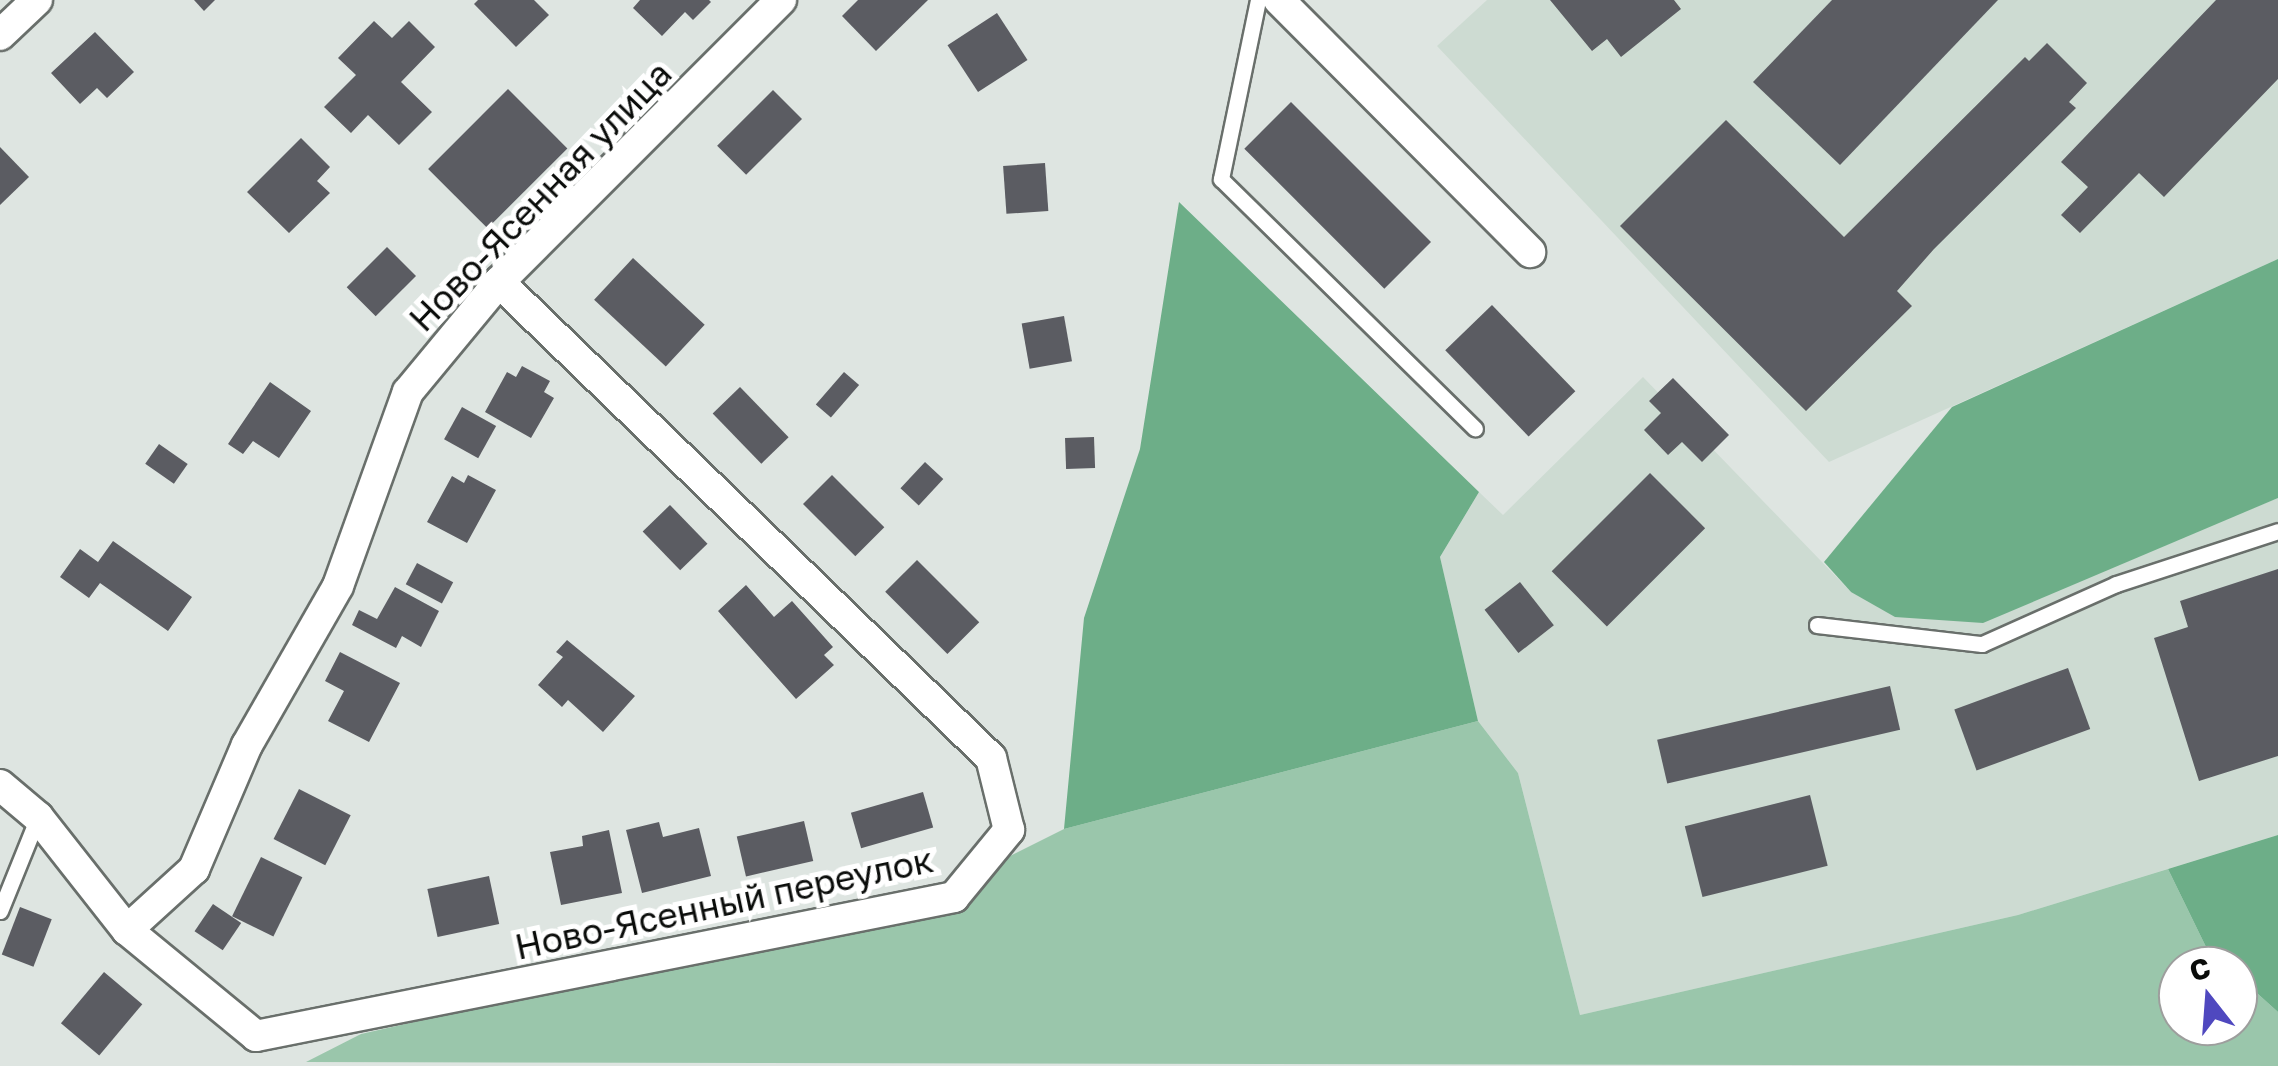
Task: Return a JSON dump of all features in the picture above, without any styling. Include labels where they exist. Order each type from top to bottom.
[{"type":"street","points":[[0,35],[37,0]]},
{"type":"street","name":"Ново-Ясенная улица","points":[[126,930],[194,869],[247,745],[338,586],[408,392],[499,282],[781,0]]},
{"type":"street","points":[[1279,0],[1530,252]]},
{"type":"street","name":"Ново-Ясенный переулок","points":[[126,930],[256,1036],[954,897],[1009,830],[991,758],[499,282]]},
{"type":"street","points":[[0,784],[38,816],[126,930]]},
{"type":"lane","points":[[1258,0],[1220,180],[1475,429]]},
{"type":"lane","points":[[1817,625],[1982,644],[2116,584],[2278,531]]},
{"type":"lane","points":[[0,910],[38,816]]},
{"type":"shaded area","points":[[1487,0],[2278,0],[2278,259],[1829,462],[1437,46]]},
{"type":"shaded area","points":[[1643,377],[1851,592],[2221,521],[2278,498],[2278,835],[2018,915],[1580,1015],[1518,773],[1478,721],[1440,557],[1479,492],[1503,515]]},
{"type":"green space","points":[[1179,202],[1479,492],[1440,557],[1478,721],[1064,829],[1084,618],[1140,449]]},
{"type":"green space","points":[[2278,259],[2278,498],[1983,623],[1895,617],[1851,592],[1824,562],[1952,407]]},
{"type":"green space","points":[[1478,721],[1518,773],[1580,1015],[2018,915],[2168,869],[2206,946],[2158,946],[2158,1046],[2258,1046],[2258,994],[2278,1012],[2278,1066],[306,1062],[361,1034],[644,970],[863,930],[1064,829]]},
{"type":"green space","points":[[2278,835],[2278,1012],[2258,994],[2258,946],[2206,946],[2168,869]]},
{"type":"building","points":[[194,0],[215,0],[204,11]]},
{"type":"building","points":[[478,0],[534,0],[549,15],[516,47],[474,4]]},
{"type":"building","points":[[640,0],[711,2],[693,20],[685,12],[662,36],[633,8]]},
{"type":"building","points":[[858,0],[928,0],[876,51],[842,16]]},
{"type":"building","points":[[1550,0],[1674,0],[1681,9],[1621,57],[1607,39],[1592,51]]},
{"type":"building","points":[[1832,0],[1998,0],[1840,165],[1753,82]]},
{"type":"building","points":[[2216,0],[2278,0],[2278,79],[2164,197],[2139,173],[2080,233],[2061,215],[2088,187],[2061,162]]},
{"type":"building","points":[[997,13],[1027,60],[978,92],[948,45]]},
{"type":"building","points":[[374,21],[392,38],[409,21],[435,47],[401,82],[432,112],[399,145],[368,115],[351,133],[324,107],[356,75],[338,58]]},
{"type":"building","points":[[95,32],[134,72],[107,98],[97,88],[80,104],[51,73]]},
{"type":"building","points":[[2047,43],[2087,83],[2069,102],[2076,108],[1934,249],[1897,291],[1912,306],[1806,411],[1620,226],[1726,120],[1844,237],[2025,57],[2029,61]]},
{"type":"building","points":[[508,89],[567,148],[487,228],[428,169]]},
{"type":"building","points":[[773,90],[802,119],[746,175],[717,146]]},
{"type":"building","points":[[1291,102],[1431,242],[1384,289],[1244,149]]},
{"type":"building","points":[[301,138],[330,167],[317,181],[330,193],[289,233],[247,192]]},
{"type":"building","points":[[0,147],[29,177],[0,205]]},
{"type":"building","points":[[1045,163],[1048,211],[1006,214],[1003,166]]},
{"type":"building","points":[[387,247],[416,276],[376,316],[347,287]]},
{"type":"building","points":[[633,258],[705,325],[666,367],[594,300]]},
{"type":"building","points":[[1492,305],[1575,391],[1529,436],[1445,350]]},
{"type":"building","points":[[1064,316],[1072,361],[1030,369],[1022,323]]},
{"type":"building","points":[[522,366],[550,381],[544,392],[554,398],[531,438],[485,412],[507,372],[516,377]]},
{"type":"building","points":[[844,372],[859,385],[831,418],[816,404]]},
{"type":"building","points":[[1673,378],[1729,435],[1702,462],[1682,442],[1668,455],[1644,430],[1661,413],[1649,401]]},
{"type":"building","points":[[270,382],[311,411],[279,458],[253,441],[243,454],[228,444]]},
{"type":"building","points":[[740,387],[789,437],[761,464],[713,413]]},
{"type":"building","points":[[462,407],[496,426],[478,458],[444,439]]},
{"type":"building","points":[[1094,437],[1095,468],[1066,469],[1065,438]]},
{"type":"building","points":[[159,444],[188,464],[174,484],[145,464]]},
{"type":"building","points":[[925,462],[943,479],[919,505],[900,488]]},
{"type":"building","points":[[1650,473],[1705,528],[1607,626],[1552,571]]},
{"type":"building","points":[[468,475],[496,490],[467,543],[427,522],[452,476],[464,483]]},
{"type":"building","points":[[832,475],[884,527],[855,556],[803,504]]},
{"type":"building","points":[[670,505],[708,544],[680,570],[643,531]]},
{"type":"building","points":[[113,541],[192,597],[168,631],[100,583],[89,598],[60,577],[80,549],[98,562]]},
{"type":"building","points":[[917,560],[979,622],[947,654],[885,592]]},
{"type":"building","points":[[417,563],[453,582],[442,603],[406,584]]},
{"type":"building","points":[[2278,569],[2278,756],[2199,781],[2154,638],[2188,627],[2180,601]]},
{"type":"building","points":[[1520,582],[1554,625],[1518,653],[1485,610]]},
{"type":"building","points":[[746,585],[774,617],[792,601],[833,647],[824,655],[834,665],[796,699],[718,611]]},
{"type":"building","points":[[395,587],[439,611],[421,647],[402,636],[396,648],[352,625],[359,610],[377,619]]},
{"type":"building","points":[[567,640],[635,696],[603,732],[568,700],[562,707],[538,685],[563,657],[556,652]]},
{"type":"building","points":[[340,652],[400,683],[369,742],[328,721],[344,691],[325,681]]},
{"type":"building","points":[[2068,668],[2090,729],[1977,770],[1954,709]]},
{"type":"building","points":[[1890,686],[1900,730],[1667,784],[1657,740]]},
{"type":"building","points":[[299,789],[351,815],[325,865],[274,839]]},
{"type":"building","points":[[923,792],[933,828],[861,848],[851,813]]},
{"type":"building","points":[[1810,795],[1828,866],[1702,897],[1685,826]]},
{"type":"building","points":[[804,821],[813,861],[746,876],[737,837]]},
{"type":"building","points":[[659,822],[663,837],[699,828],[711,876],[642,893],[626,830]]},
{"type":"building","points":[[609,830],[622,893],[561,905],[550,852],[583,846],[582,836]]},
{"type":"building","points":[[261,857],[302,877],[273,936],[232,916]]},
{"type":"building","points":[[489,876],[499,924],[438,937],[427,889]]},
{"type":"building","points":[[213,904],[241,923],[223,950],[195,931]]},
{"type":"building","points":[[20,907],[52,919],[33,967],[2,955]]},
{"type":"building","points":[[104,972],[142,1004],[99,1055],[61,1023]]}]
